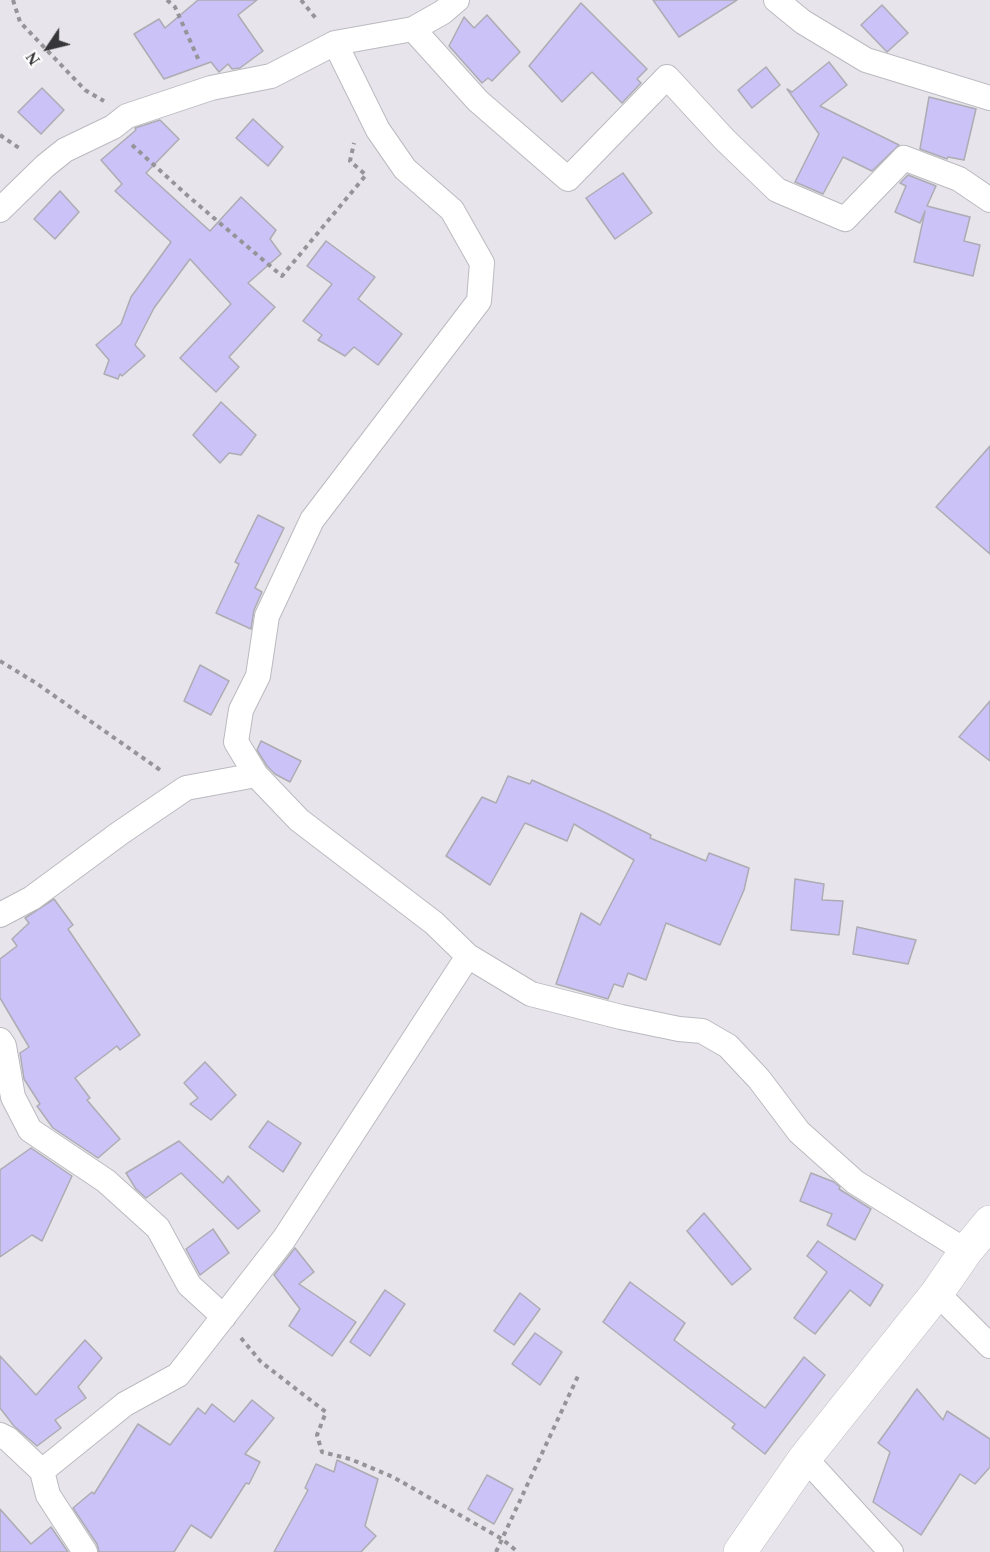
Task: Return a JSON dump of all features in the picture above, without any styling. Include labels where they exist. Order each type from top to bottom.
[{"type":"main road","points":[[740,1552],[805,1458],[937,1293],[966,1251],[990,1222]]},
{"type":"street","points":[[0,210],[45,166],[65,150],[120,122],[211,88],[271,76],[335,43],[413,29],[443,12],[457,0]]},
{"type":"street","points":[[776,0],[803,22],[866,60],[990,98]]},
{"type":"street","points":[[413,29],[478,101],[568,179],[667,77],[725,140],[777,190],[845,219],[904,158],[959,179],[990,200]]},
{"type":"street","points":[[335,43],[378,130],[405,169],[452,210],[483,263],[479,301],[312,520],[267,616],[258,676],[241,710],[236,742],[256,776],[299,820],[434,922],[468,956],[531,994],[621,1017],[679,1029],[702,1031],[728,1046],[759,1079],[799,1132],[855,1182],[966,1251]]},
{"type":"street","points":[[0,915],[32,898],[186,788],[256,776]]},
{"type":"street","points":[[42,1471],[125,1404],[178,1375],[284,1239],[468,956]]},
{"type":"street","points":[[0,1040],[4,1046],[12,1097],[30,1130],[106,1181],[158,1228],[189,1285],[224,1317]]},
{"type":"street","points":[[937,1293],[990,1347]]},
{"type":"street","points":[[0,1435],[8,1439],[42,1471],[48,1495],[85,1552]]},
{"type":"street","points":[[805,1458],[891,1552]]},
{"type":"path","points":[[13,0],[20,22],[85,90],[120,122],[188,196],[282,276],[366,176],[350,160],[354,140]]},
{"type":"path","points":[[167,0],[175,7],[211,88]]},
{"type":"path","points":[[0,661],[36,683],[186,788]]},
{"type":"path","points":[[224,1317],[261,1362],[326,1412],[317,1435],[322,1452],[350,1458],[393,1478],[502,1539],[518,1552]]},
{"type":"path","points":[[496,1552],[578,1376]]},
{"type":"building","points":[[198,0],[257,0],[238,15],[263,51],[240,68],[232,69],[228,64],[219,72],[211,62],[164,79],[134,34],[159,19],[165,28]]},
{"type":"building","points":[[653,0],[737,0],[679,37]]},
{"type":"building","points":[[581,3],[647,69],[637,79],[641,83],[622,103],[592,72],[562,102],[529,66]]},
{"type":"building","points":[[882,5],[908,33],[887,52],[861,25]]},
{"type":"building","points":[[487,15],[520,52],[492,81],[488,78],[482,83],[449,46],[464,17],[474,28]]},
{"type":"building","points":[[829,62],[847,85],[820,106],[899,145],[872,171],[843,157],[823,194],[795,182],[819,134],[787,89],[792,92]]},
{"type":"building","points":[[766,67],[780,85],[752,108],[738,90]]},
{"type":"building","points":[[42,88],[64,110],[41,134],[18,112]]},
{"type":"building","points":[[929,97],[976,109],[964,160],[948,157],[947,159],[920,149]]},
{"type":"building","points":[[253,119],[283,147],[268,166],[236,138]]},
{"type":"building","points":[[160,120],[179,139],[146,173],[210,231],[241,197],[276,230],[270,239],[281,254],[248,283],[275,307],[229,357],[239,367],[216,392],[180,358],[231,304],[190,259],[154,308],[135,345],[145,356],[122,376],[120,374],[118,379],[104,374],[109,360],[96,345],[121,324],[131,297],[171,242],[115,191],[122,184],[101,160],[136,130],[135,128]]},
{"type":"building","points":[[623,173],[652,213],[615,239],[586,198]]},
{"type":"building","points":[[908,175],[936,186],[927,206],[970,217],[964,241],[980,245],[973,276],[914,262],[925,211],[920,223],[895,212],[906,186],[900,183]]},
{"type":"building","points":[[60,191],[79,212],[55,239],[34,219]]},
{"type":"building","points":[[326,241],[375,277],[358,299],[402,334],[378,365],[354,347],[345,356],[318,340],[322,335],[303,321],[332,284],[307,266]]},
{"type":"building","points":[[221,402],[256,435],[241,455],[229,453],[220,463],[193,435]]},
{"type":"building","points":[[990,446],[990,554],[936,507]]},
{"type":"building","points":[[258,515],[284,528],[255,588],[262,592],[254,610],[251,629],[216,613],[239,564],[235,562]]},
{"type":"building","points":[[200,665],[229,681],[211,715],[184,701]]},
{"type":"building","points":[[990,701],[990,761],[959,737]]},
{"type":"building","points":[[261,741],[301,761],[290,782],[275,774],[267,766],[257,750]]},
{"type":"building","points":[[508,776],[530,784],[532,780],[651,835],[650,838],[706,861],[709,853],[749,868],[744,890],[720,945],[666,923],[646,980],[628,973],[623,987],[614,984],[608,999],[556,984],[581,913],[600,925],[634,860],[574,824],[567,841],[525,823],[490,885],[446,856],[482,797],[496,803]]},
{"type":"building","points":[[795,879],[824,884],[822,900],[843,901],[839,935],[791,930]]},
{"type":"building","points":[[54,899],[73,925],[68,929],[140,1035],[120,1050],[117,1046],[75,1078],[90,1098],[87,1100],[120,1139],[98,1158],[53,1128],[37,1106],[40,1104],[24,1079],[20,1053],[29,1047],[0,998],[0,959],[17,946],[12,939],[29,923],[25,918]]},
{"type":"building","points":[[857,927],[916,940],[908,964],[853,954]]},
{"type":"building","points":[[205,1062],[236,1095],[211,1120],[190,1104],[198,1098],[184,1083]]},
{"type":"building","points":[[268,1121],[301,1143],[283,1172],[249,1147]]},
{"type":"building","points":[[179,1141],[223,1183],[228,1176],[260,1211],[238,1229],[181,1173],[146,1198],[136,1189],[126,1173]]},
{"type":"building","points":[[31,1148],[72,1176],[42,1241],[32,1235],[0,1257],[0,1170]]},
{"type":"building","points":[[811,1173],[834,1182],[840,1187],[839,1189],[871,1209],[855,1240],[827,1225],[832,1214],[800,1201]]},
{"type":"building","points":[[704,1213],[751,1269],[732,1285],[687,1231]]},
{"type":"building","points":[[213,1229],[229,1253],[200,1275],[186,1249]]},
{"type":"building","points":[[818,1241],[883,1285],[870,1306],[850,1290],[815,1334],[794,1318],[827,1272],[807,1256]]},
{"type":"building","points":[[295,1248],[314,1272],[299,1284],[356,1322],[332,1356],[289,1326],[300,1309],[274,1275]]},
{"type":"building","points":[[630,1282],[685,1323],[674,1340],[765,1408],[804,1357],[825,1375],[765,1454],[732,1428],[735,1424],[603,1322]]},
{"type":"building","points":[[385,1290],[405,1304],[370,1356],[350,1342]]},
{"type":"building","points":[[520,1293],[540,1309],[514,1345],[494,1331]]},
{"type":"building","points":[[535,1333],[562,1352],[540,1385],[512,1364]]},
{"type":"building","points":[[85,1340],[102,1358],[78,1387],[86,1398],[55,1420],[61,1428],[37,1446],[14,1426],[0,1408],[0,1356],[36,1395]]},
{"type":"building","points":[[917,1389],[943,1420],[947,1411],[990,1439],[990,1467],[975,1484],[960,1474],[921,1535],[873,1502],[890,1452],[878,1443]]},
{"type":"building","points":[[252,1400],[274,1418],[245,1454],[260,1462],[249,1484],[246,1483],[211,1538],[191,1525],[174,1552],[99,1552],[97,1544],[73,1508],[92,1492],[94,1494],[138,1424],[170,1445],[198,1408],[205,1414],[212,1404],[234,1422]]},
{"type":"building","points":[[337,1460],[378,1479],[365,1526],[376,1536],[361,1552],[274,1552],[308,1490],[305,1488],[316,1464],[334,1472]]},
{"type":"building","points":[[487,1475],[513,1489],[494,1524],[468,1509]]},
{"type":"building","points":[[0,1509],[31,1544],[51,1527],[68,1552],[0,1552]]}]
